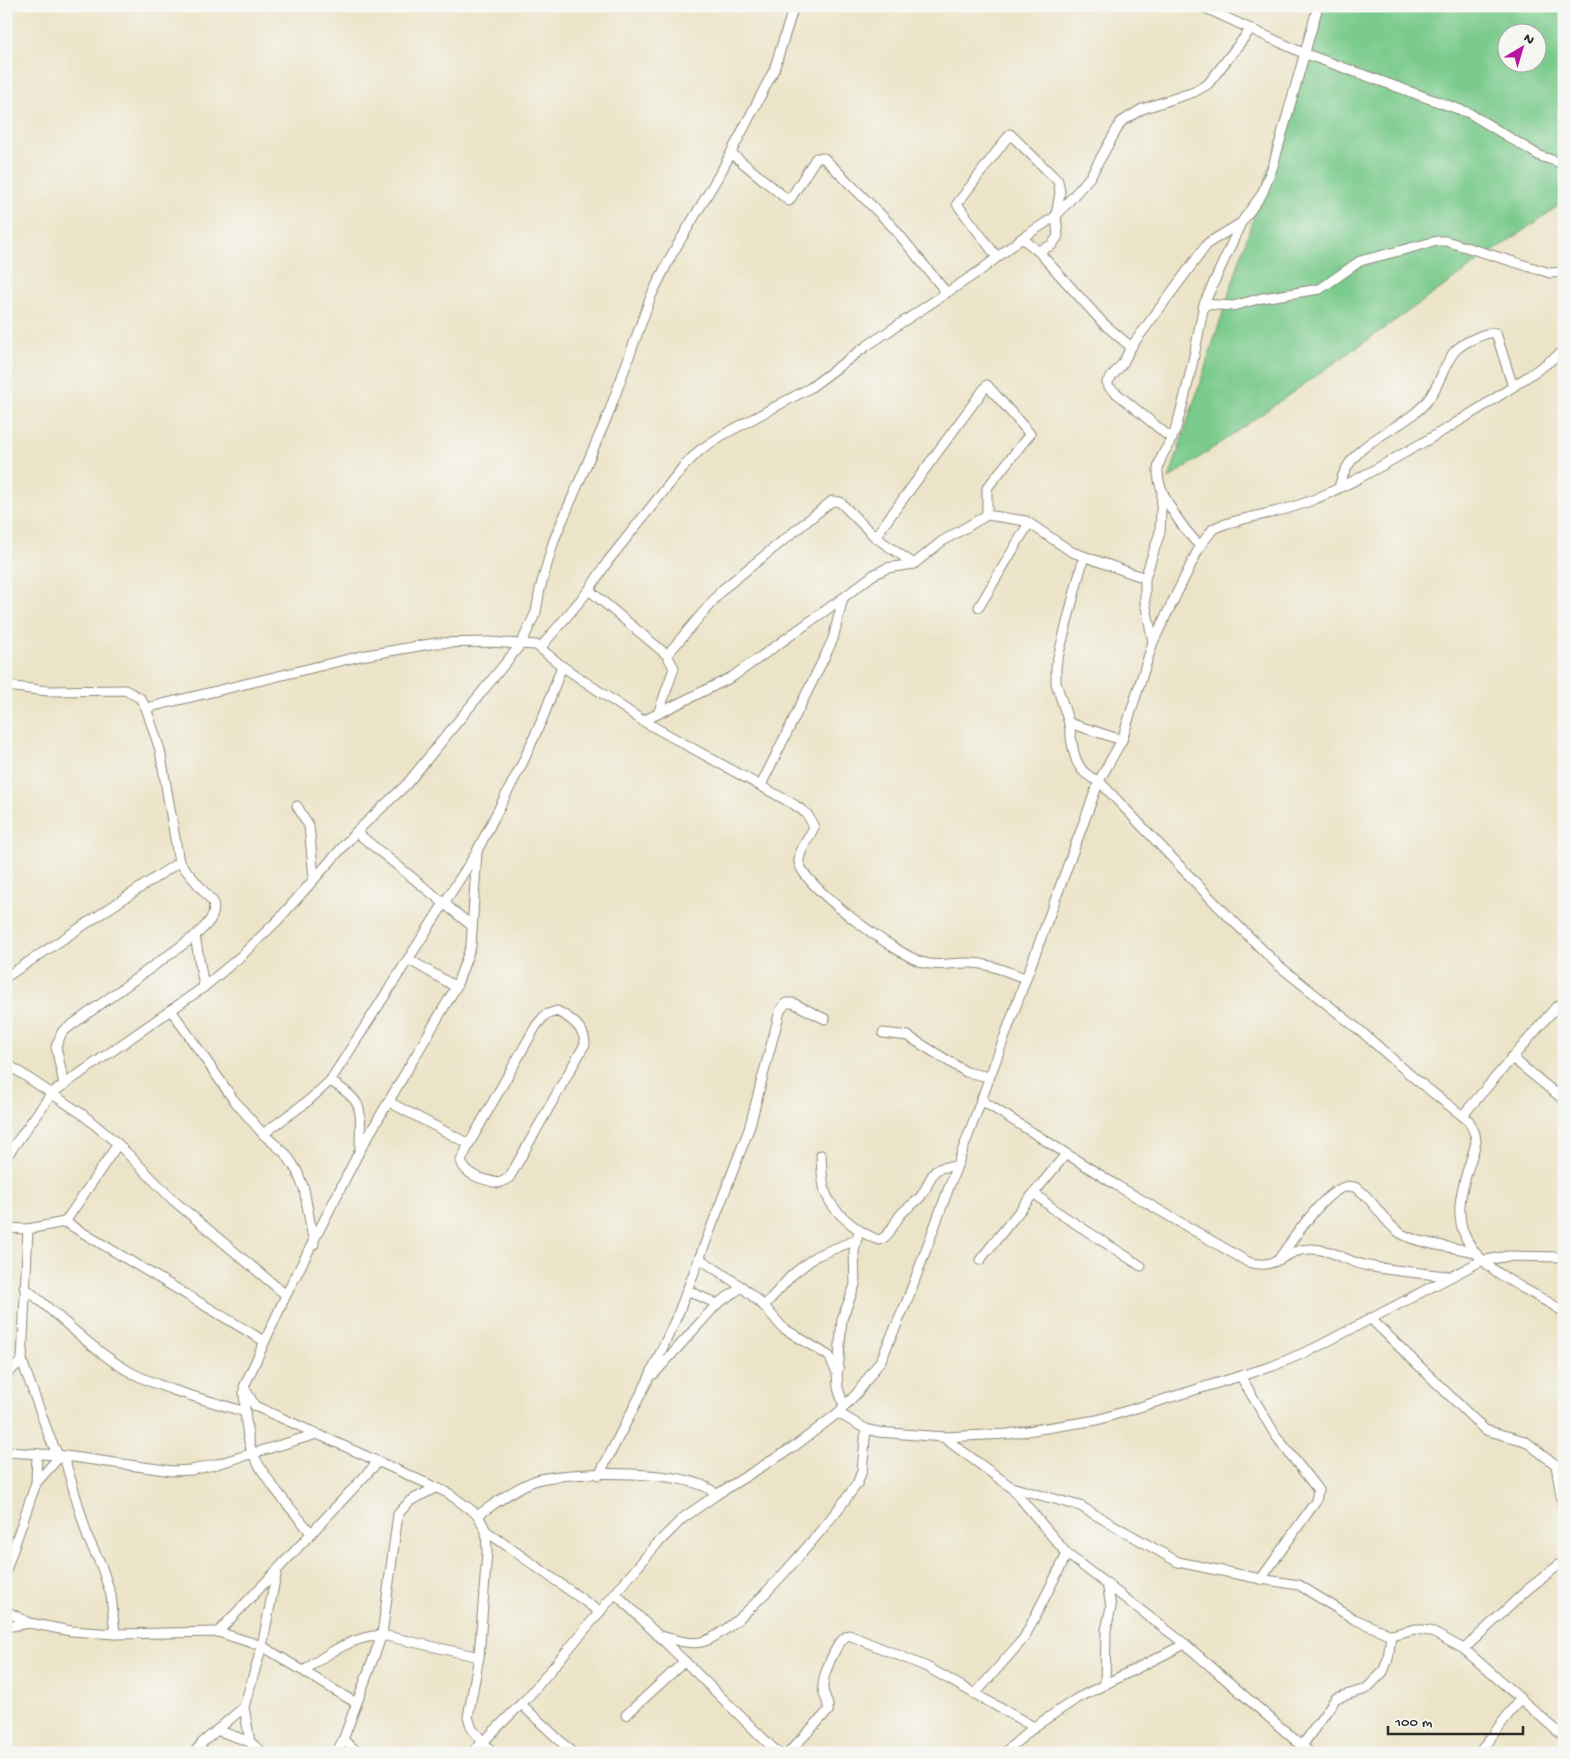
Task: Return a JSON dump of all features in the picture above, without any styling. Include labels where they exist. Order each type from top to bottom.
[{"type":"street","points":[[6,1157],[52,1093],[204,987],[241,956],[272,926],[356,832],[406,785],[521,644],[536,612],[540,589],[554,540],[608,415],[651,296],[671,256],[731,154],[778,62],[794,6]]},
{"type":"street","points":[[1201,6],[1303,53],[1454,106],[1480,119],[1540,156],[1564,164]]},
{"type":"street","points":[[1200,546],[1184,530],[1162,487],[1158,471],[1163,454],[1172,439],[1190,379],[1204,304],[1241,223],[1268,183],[1303,53],[1318,6]]},
{"type":"street","points":[[541,647],[588,590],[608,561],[683,467],[700,450],[721,436],[810,388],[865,347],[1056,216],[1090,176],[1121,122],[1142,109],[1194,92],[1208,84],[1250,30]]},
{"type":"street","points":[[997,257],[957,204],[1010,134],[1058,181],[1060,192],[1056,216],[1059,233],[1057,240],[1052,245],[1038,251]]},
{"type":"street","points":[[731,154],[789,201],[816,158],[824,158],[893,227],[946,292]]},
{"type":"street","points":[[1172,439],[1109,387],[1107,382],[1208,243],[1241,223]]},
{"type":"street","points":[[1022,238],[1038,251],[1107,327],[1131,347]]},
{"type":"street","points":[[1204,304],[1233,306],[1262,298],[1320,289],[1360,261],[1437,241],[1446,241],[1550,273],[1564,272]]},
{"type":"street","points":[[1339,487],[1343,472],[1356,455],[1378,436],[1427,402],[1458,348],[1486,334],[1496,333],[1513,387]]},
{"type":"street","points":[[472,1753],[521,1704],[670,1530],[716,1495],[795,1446],[841,1410],[868,1379],[892,1339],[1099,781],[1122,740],[1153,642],[1200,546],[1212,530],[1218,526],[1309,502],[1339,487],[1349,485],[1361,476],[1439,434],[1513,387],[1564,351]]},
{"type":"street","points":[[875,537],[987,385],[1030,434],[987,488],[987,515]]},
{"type":"street","points":[[1153,642],[1145,602],[1145,578],[1160,532],[1162,487]]},
{"type":"street","points":[[667,655],[724,589],[832,500],[840,502],[875,537],[914,564]]},
{"type":"street","points":[[643,721],[732,677],[880,571],[914,564],[941,542],[987,515],[1029,523],[1066,549],[1145,578]]},
{"type":"street","points":[[979,607],[1029,523]]},
{"type":"street","points":[[1084,556],[1054,670],[1056,683],[1069,723],[1074,753],[1080,767],[1088,778],[1099,781],[1217,905],[1278,965],[1472,1124],[1476,1139],[1460,1212],[1464,1234],[1481,1261],[1530,1293],[1564,1312]]},
{"type":"street","points":[[588,590],[667,655],[674,668],[658,714]]},
{"type":"street","points":[[762,785],[833,639],[843,598]]},
{"type":"street","points":[[146,708],[361,656],[436,643],[488,642],[541,647],[562,666],[643,721],[762,785],[801,809],[812,821],[812,832],[799,862],[814,884],[831,901],[880,939],[923,963],[978,963],[1025,978]]},
{"type":"street","points":[[263,1134],[308,1101],[330,1081],[477,851],[523,762],[544,715],[562,666]]},
{"type":"street","points":[[6,686],[48,690],[125,690],[140,698],[146,708],[160,750],[170,798],[179,862],[214,902],[213,917],[195,936],[62,1032],[56,1047],[64,1084]]},
{"type":"street","points":[[1069,723],[1122,740]]},
{"type":"street","points":[[297,806],[310,826],[314,878]]},
{"type":"street","points":[[356,832],[472,926]]},
{"type":"street","points":[[310,1533],[252,1453],[245,1412],[244,1387],[286,1295],[314,1244],[360,1150],[456,987],[471,946],[477,851]]},
{"type":"street","points":[[6,976],[179,862]]},
{"type":"street","points":[[195,936],[204,987]]},
{"type":"street","points":[[408,959],[456,987]]},
{"type":"street","points":[[599,1475],[647,1382],[687,1290],[749,1129],[780,1011],[786,1003],[792,1003],[824,1019]]},
{"type":"street","points":[[1463,1115],[1510,1057],[1556,1007],[1564,1003]]},
{"type":"street","points":[[171,1010],[233,1099],[263,1134],[286,1154],[297,1171],[304,1189],[314,1244]]},
{"type":"street","points":[[557,1012],[578,1026],[585,1035],[585,1044],[510,1178],[499,1183],[482,1179],[467,1171],[461,1161],[468,1144],[536,1026],[545,1016],[557,1012]]},
{"type":"street","points":[[884,1033],[908,1036],[966,1072],[989,1077]]},
{"type":"street","points":[[1510,1057],[1564,1100]]},
{"type":"street","points":[[6,1063],[52,1093],[118,1144],[173,1200],[286,1295]]},
{"type":"street","points":[[330,1081],[354,1097],[359,1106],[360,1150]]},
{"type":"street","points":[[981,1100],[1066,1154],[1248,1262],[1266,1265],[1293,1252],[1307,1248],[1321,1249],[1367,1266],[1448,1276]]},
{"type":"street","points":[[389,1102],[468,1144]]},
{"type":"street","points":[[65,1222],[118,1144]]},
{"type":"street","points":[[980,1260],[1066,1154]]},
{"type":"street","points":[[821,1155],[822,1182],[832,1208],[857,1235],[855,1285],[841,1326],[837,1373],[841,1410],[866,1429],[892,1434],[943,1437],[1008,1434],[1097,1420],[1273,1366],[1313,1349],[1448,1276],[1481,1261],[1508,1256],[1564,1257]]},
{"type":"street","points":[[764,1306],[792,1275],[816,1256],[857,1235],[883,1239],[900,1215],[920,1198],[935,1171],[944,1166],[956,1167]]},
{"type":"street","points":[[1278,1260],[1328,1196],[1334,1190],[1349,1185],[1359,1189],[1400,1233],[1413,1238],[1474,1252]]},
{"type":"street","points":[[1034,1193],[1056,1210],[1141,1266]]},
{"type":"street","points":[[6,1228],[28,1229],[65,1222],[264,1341]]},
{"type":"street","points":[[28,1229],[22,1362],[51,1441],[61,1456],[88,1538],[101,1565],[111,1595],[115,1634]]},
{"type":"street","points":[[699,1258],[742,1287],[764,1306],[782,1328],[829,1356],[837,1373]]},
{"type":"street","points":[[24,1287],[107,1356],[132,1372],[154,1382],[245,1412]]},
{"type":"street","points":[[647,1382],[717,1304],[742,1287]]},
{"type":"street","points":[[687,1290],[717,1304]]},
{"type":"street","points":[[1370,1318],[1485,1430],[1525,1441],[1560,1468],[1564,1515]]},
{"type":"street","points":[[6,1374],[22,1362]]},
{"type":"street","points":[[1241,1376],[1276,1436],[1318,1490],[1316,1501],[1261,1579]]},
{"type":"street","points":[[244,1387],[251,1402],[262,1411],[435,1488],[457,1499],[478,1515],[486,1531],[487,1552],[478,1657],[468,1717],[472,1729],[493,1753]]},
{"type":"street","points":[[660,1636],[690,1642],[707,1640],[733,1623],[761,1596],[857,1484],[862,1471],[866,1429]]},
{"type":"street","points":[[6,1452],[61,1456],[172,1471],[192,1470],[317,1434]]},
{"type":"street","points":[[943,1437],[1011,1487],[1067,1554],[1185,1644],[1303,1751],[1336,1698],[1366,1689],[1383,1672],[1388,1659],[1391,1635]]},
{"type":"street","points":[[6,1570],[36,1483],[39,1454],[51,1441]]},
{"type":"street","points":[[36,1483],[61,1456]]},
{"type":"street","points":[[218,1632],[377,1463]]},
{"type":"street","points":[[478,1515],[534,1481],[544,1478],[642,1473],[701,1483],[710,1488],[716,1495]]},
{"type":"street","points":[[1011,1487],[1080,1506],[1099,1515],[1178,1562],[1298,1585],[1354,1619],[1391,1635],[1422,1629],[1464,1648],[1564,1737]]},
{"type":"street","points":[[336,1753],[343,1740],[382,1635],[398,1514],[410,1501],[435,1488]]},
{"type":"street","points":[[486,1531],[600,1612]]},
{"type":"street","points":[[976,1694],[1024,1638],[1067,1554]]},
{"type":"street","points":[[1464,1648],[1528,1589],[1564,1561]]},
{"type":"street","points":[[250,1742],[244,1707],[262,1646],[277,1570]]},
{"type":"street","points":[[1105,1684],[1106,1630],[1111,1607],[1107,1583]]},
{"type":"street","points":[[615,1593],[778,1753]]},
{"type":"street","points":[[6,1612],[29,1623],[71,1631],[115,1634],[218,1632],[262,1646],[305,1670],[356,1703]]},
{"type":"street","points":[[6,1627],[29,1623]]},
{"type":"street","points":[[305,1670],[340,1647],[363,1638],[382,1635],[478,1657]]},
{"type":"street","points":[[788,1753],[828,1711],[828,1704],[823,1693],[824,1677],[841,1640],[846,1636],[859,1638],[914,1660],[1034,1727]]},
{"type":"street","points":[[1004,1753],[1034,1727],[1076,1699],[1185,1644]]},
{"type":"street","points":[[626,1715],[685,1661]]},
{"type":"street","points":[[1479,1753],[1520,1699]]},
{"type":"street","points":[[521,1704],[573,1753]]},
{"type":"street","points":[[194,1753],[244,1707]]},
{"type":"street","points":[[218,1730],[250,1742],[263,1753]]},
{"type":"street","points":[[343,1740],[359,1753]]},
{"type":"green space","points":[[1322,6],[1564,6],[1564,202],[1169,479]]}]
